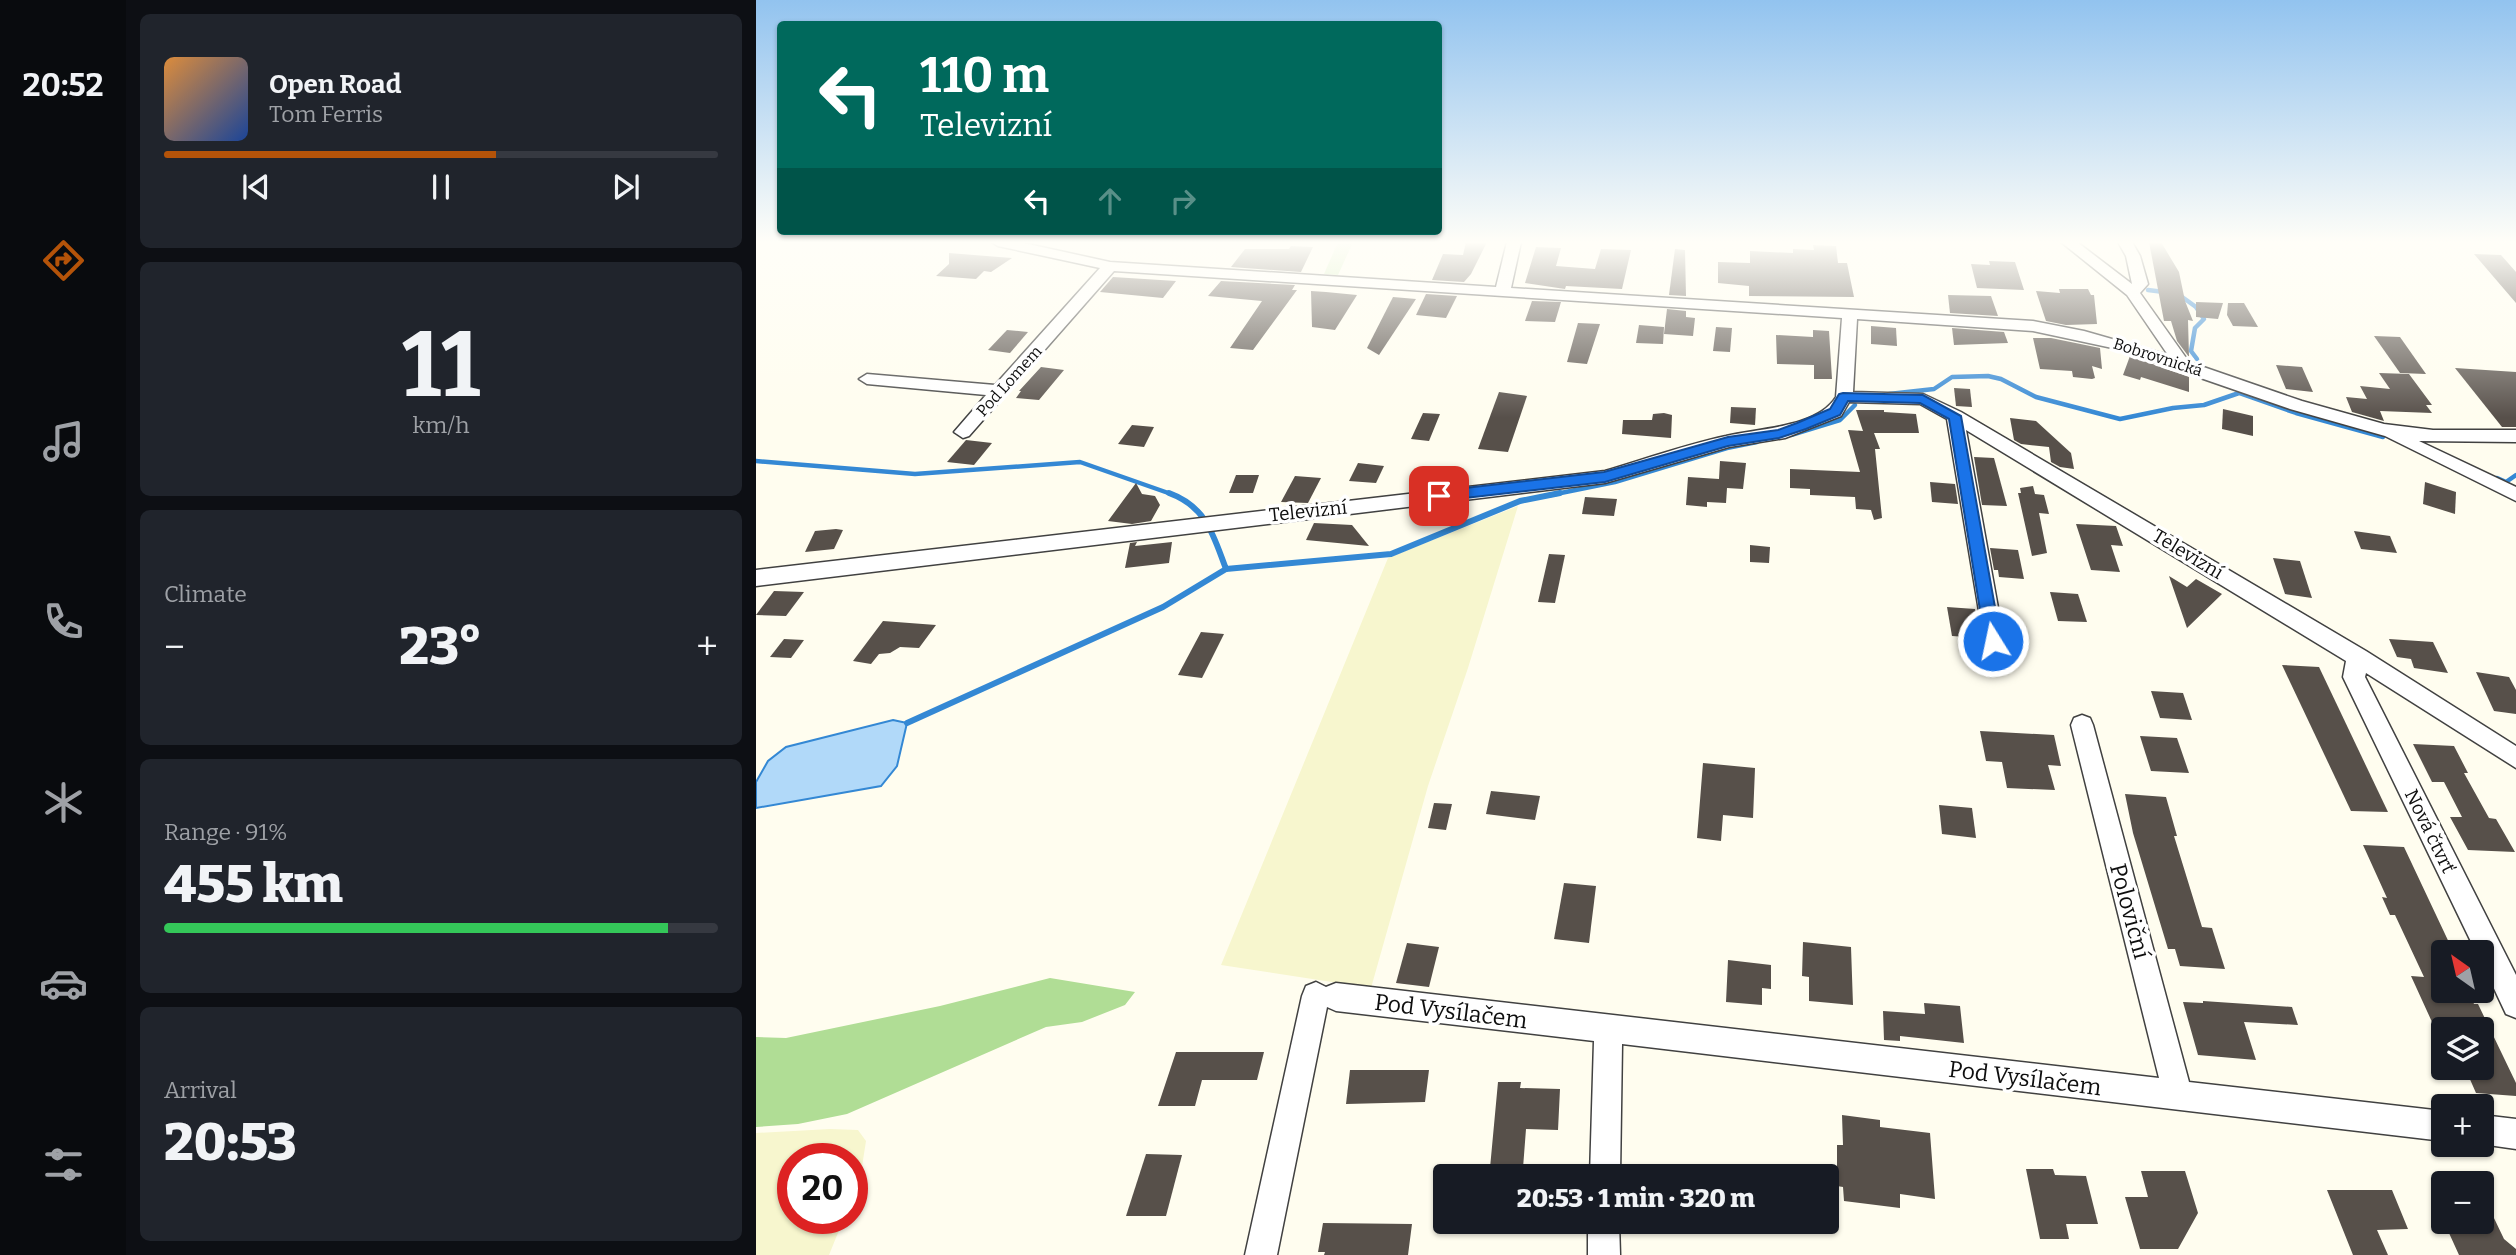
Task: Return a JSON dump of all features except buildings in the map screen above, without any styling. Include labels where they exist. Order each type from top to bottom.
[{"type":"street","name":"Pod Lomem","points":[[963,432],[1080,301]]},
{"type":"street","name":"Bobrovnická","points":[[1627,301],[2044,327],[2102,339],[2182,364],[2273,398],[2385,431],[2438,436],[2516,436]]},
{"type":"street","points":[[2138,301],[2182,364]]},
{"type":"street","points":[[1843,397],[1850,314]]},
{"type":"street","points":[[867,379],[1000,391]]},
{"type":"street","name":"Televizní","points":[[756,578],[1605,477],[1702,448],[1779,434],[1835,412],[1843,397],[1923,399],[2358,657],[2516,758]]},
{"type":"street","points":[[1955,416],[1993,641]]},
{"type":"street","points":[[2385,431],[2427,454],[2516,495]]},
{"type":"street","name":"Nová čtvrť","points":[[2358,657],[2354,677],[2516,1004]]},
{"type":"street","name":"Poloviční","points":[[2082,726],[2178,1096]]},
{"type":"street","name":"Pod Vysílačem","points":[[1261,1255],[1326,997],[2431,1125]]},
{"type":"street","points":[[1605,1164],[1608,1029]]},
{"type":"street","points":[[2494,1131],[2516,1134]]},
{"type":"street","points":[[1604,1234],[1604,1255]]},
{"type":"green space","points":[[1518,506],[1428,786],[1371,988],[1221,965],[1388,558]]},
{"type":"green space","points":[[1050,978],[1135,992],[1125,1005],[1082,1022],[1046,1027],[847,1114],[798,1124],[756,1127],[756,1037],[786,1038],[940,1006]]},
{"type":"green space","points":[[858,1130],[866,1141],[777,1143],[777,1234],[838,1234],[829,1255],[756,1255],[756,1133]]},
{"type":"water","points":[[893,720],[907,723],[897,766],[881,786],[756,808],[756,782],[768,761],[786,747]]},
{"type":"waterway","points":[[2187,301],[2196,307],[2204,319],[2195,328],[2191,351],[2197,359]]},
{"type":"waterway","points":[[1889,394],[1934,389],[1952,377],[1988,376],[2001,379],[2036,397],[2120,419],[2173,408],[2204,405],[2239,393],[2296,413],[2383,437]]},
{"type":"waterway","points":[[1791,435],[1840,420],[1855,405]]},
{"type":"waterway","points":[[1551,495],[1615,482],[1727,448],[1757,442]]},
{"type":"waterway","points":[[756,461],[915,474],[1080,462],[1171,494]]},
{"type":"waterway","points":[[2497,478],[2506,482],[2516,475]]},
{"type":"waterway","points":[[1226,569],[1391,554],[1520,501],[1560,493]]},
{"type":"waterway","points":[[1171,494],[1200,514],[1212,534],[1226,569]]},
{"type":"waterway","points":[[907,723],[1163,607],[1226,569]]},
{"type":"route","points":[[1439,496],[1605,477],[1689,451],[1728,441],[1779,434],[1824,419],[1835,412],[1843,397],[1923,399],[1955,416],[1993,641]]}]
